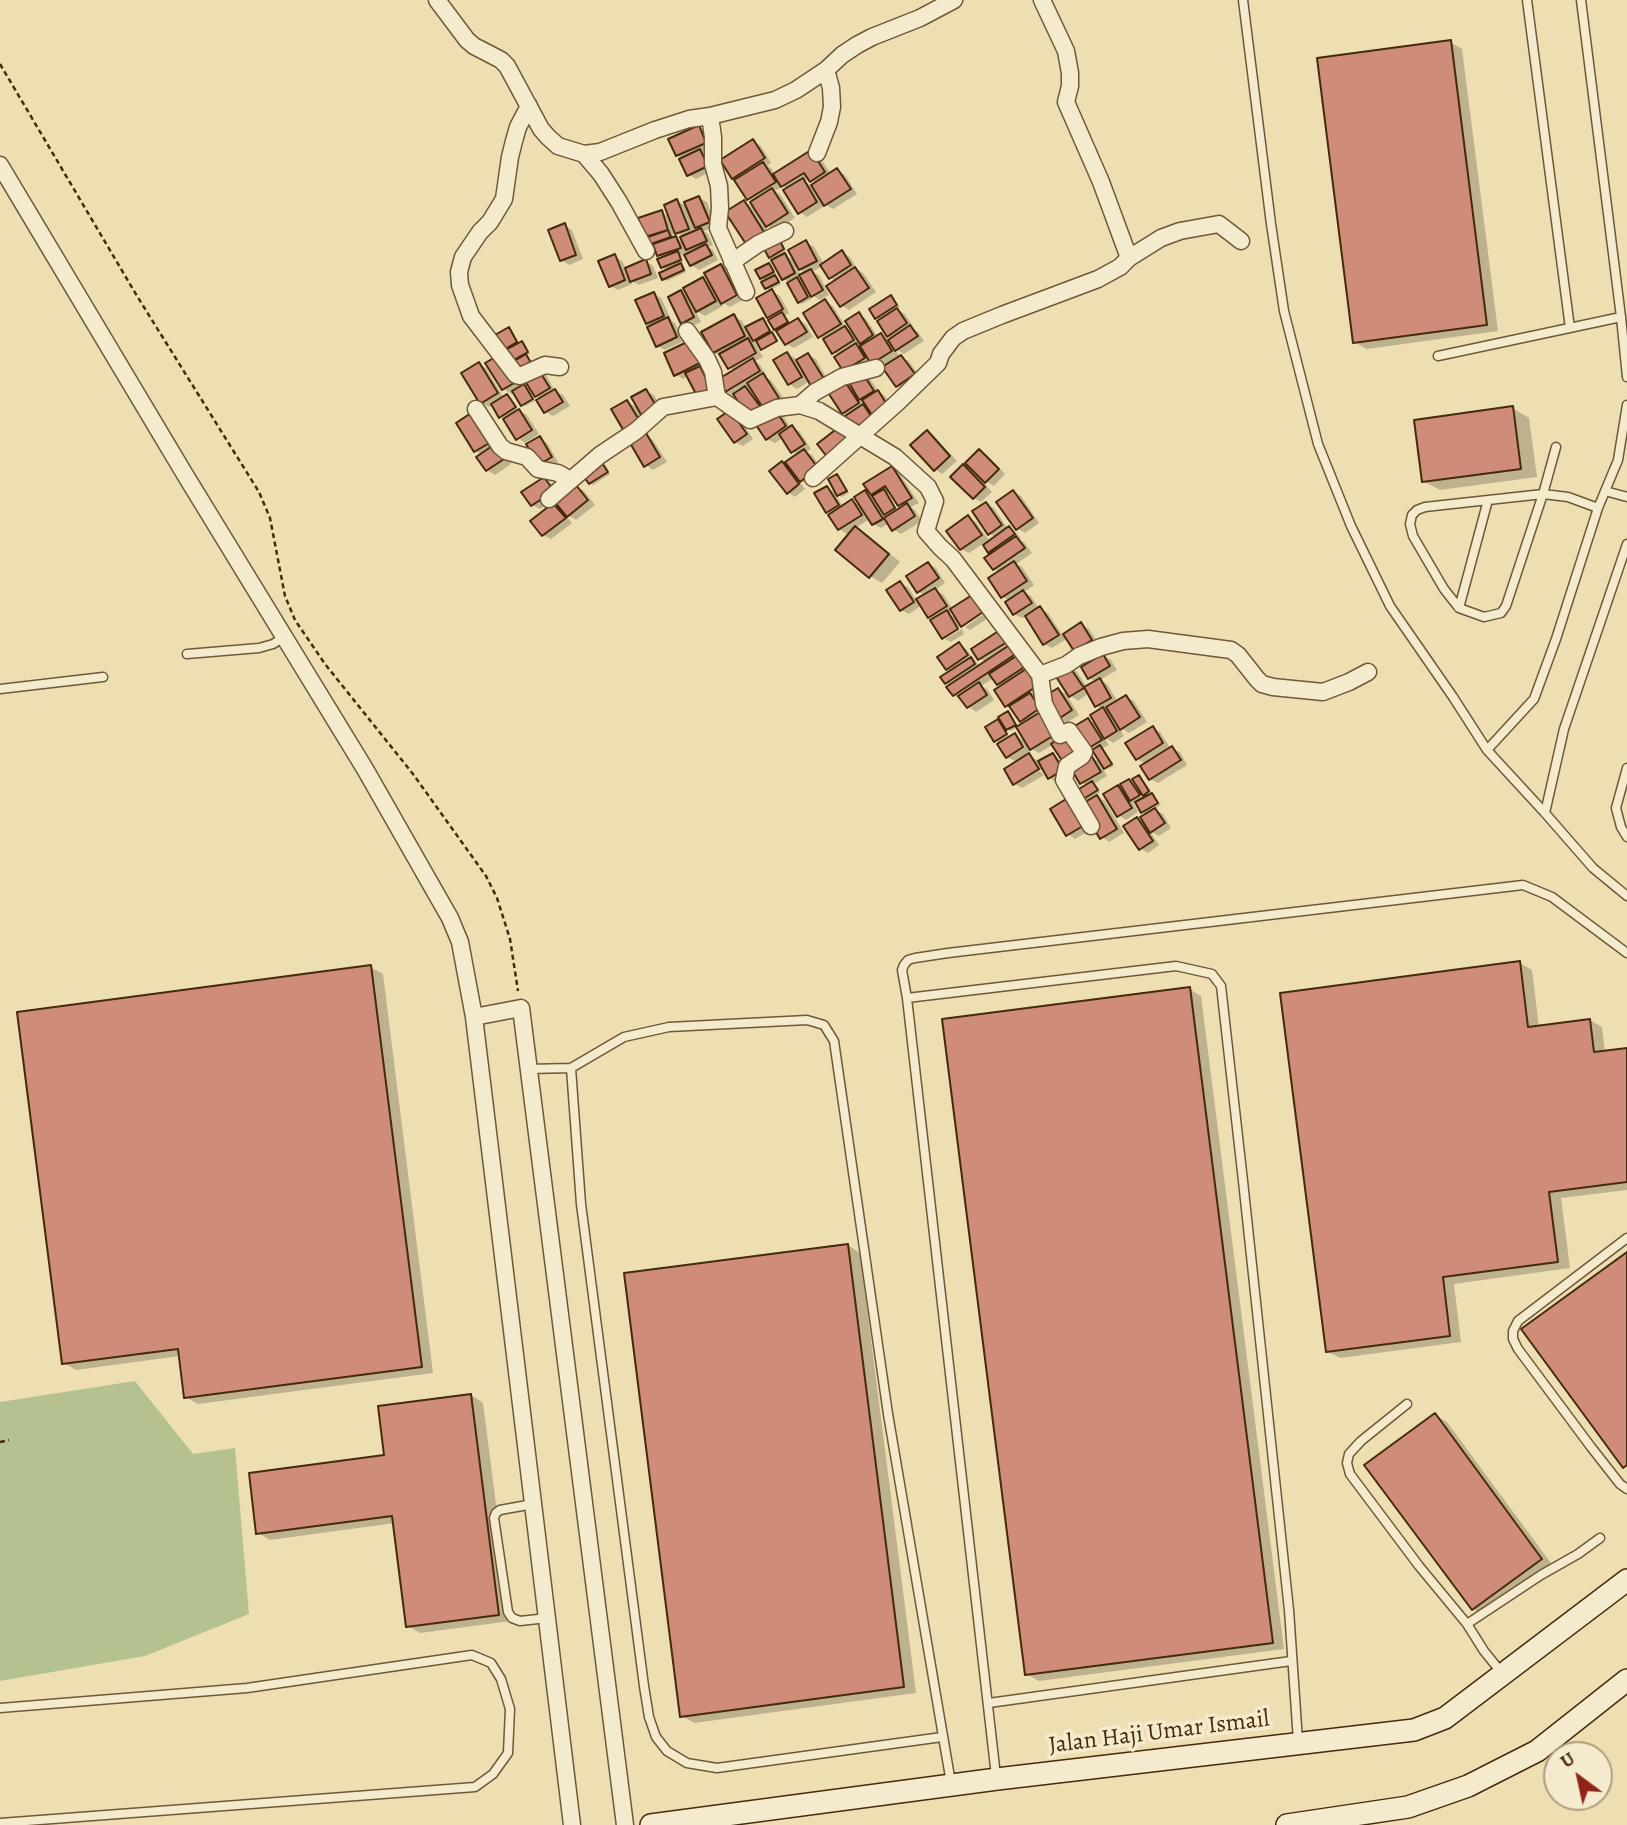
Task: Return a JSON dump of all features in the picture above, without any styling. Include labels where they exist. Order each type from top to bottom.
[{"type":"main road","name":"Jalan Haji Umar Ismail","points":[[651,1825],[997,1779],[1414,1730],[1445,1718],[1627,1580]]},
{"type":"main road","points":[[1287,1825],[1408,1807],[1468,1786],[1537,1751],[1627,1680]]},
{"type":"street","points":[[437,0],[467,40],[501,60],[548,137],[558,146],[584,154],[600,152],[689,119],[775,100],[826,70],[857,45],[954,0]]},
{"type":"street","points":[[1042,0],[1066,51],[1070,72],[1066,102],[1101,182],[1129,258]]},
{"type":"street","points":[[817,153],[832,107],[826,70]]},
{"type":"street","points":[[529,106],[514,141],[504,199],[463,257],[459,272],[460,285],[471,316],[516,375],[520,376],[545,365],[560,367]]},
{"type":"street","points":[[710,116],[713,164],[719,186],[718,228],[746,292]]},
{"type":"street","points":[[584,154],[619,202],[646,251]]},
{"type":"street","points":[[0,166],[365,769],[450,918],[460,942],[474,1017],[572,1825]]},
{"type":"street","points":[[813,478],[938,363],[953,338],[963,331],[1098,279],[1161,238],[1180,231],[1219,224],[1241,241]]},
{"type":"street","points":[[732,262],[758,244],[785,231]]},
{"type":"street","points":[[687,331],[713,372],[717,397]]},
{"type":"street","points":[[800,405],[842,377],[876,368]]},
{"type":"street","points":[[819,411],[823,388]]},
{"type":"street","points":[[549,499],[600,455],[663,407],[717,397],[750,420],[777,408],[800,405],[819,411],[895,457],[928,487],[935,501],[926,531],[953,559],[1040,675],[1044,704],[1060,735],[1069,731],[1084,752],[1082,757],[1067,766],[1064,780],[1091,826]]},
{"type":"street","points":[[476,409],[506,451],[527,457],[538,469],[558,473],[570,480]]},
{"type":"street","points":[[1040,675],[1101,647],[1123,641],[1148,639],[1231,650],[1262,684],[1273,687],[1323,692],[1368,672]]},
{"type":"street","points":[[474,1017],[521,1008],[625,1825]]},
{"type":"lane","points":[[1243,0],[1284,312],[1318,444],[1351,526],[1390,606],[1487,750],[1592,868],[1627,897]]},
{"type":"lane","points":[[1527,0],[1570,328]]},
{"type":"lane","points":[[1581,0],[1627,377]]},
{"type":"lane","points":[[1438,356],[1621,317]]},
{"type":"lane","points":[[1487,750],[1534,699],[1598,508],[1618,460],[1627,405]]},
{"type":"lane","points":[[1556,447],[1543,494],[1506,606],[1500,613],[1484,617],[1459,608],[1444,589],[1413,536],[1410,524],[1412,515],[1417,510],[1543,494],[1568,497],[1598,508]]},
{"type":"lane","points":[[1605,491],[1627,497]]},
{"type":"lane","points":[[1459,608],[1488,500]]},
{"type":"lane","points":[[1545,813],[1564,729],[1627,544]]},
{"type":"lane","points":[[187,654],[258,648],[273,644],[284,637]]},
{"type":"lane","points":[[0,689],[103,677]]},
{"type":"lane","points":[[1627,768],[1616,808],[1620,827],[1627,837]]},
{"type":"lane","points":[[997,1779],[902,970],[908,960],[1523,885],[1552,897],[1627,953]]},
{"type":"lane","points":[[907,998],[1176,966],[1212,974],[1221,986],[1289,1609],[1298,1742]]},
{"type":"lane","points":[[528,1069],[571,1068],[624,1037],[669,1027],[807,1020],[824,1025],[834,1041],[888,1414],[951,1785]]},
{"type":"lane","points":[[571,1068],[581,1203],[644,1686],[649,1717],[656,1737],[667,1751],[687,1763],[717,1768],[942,1737]]},
{"type":"lane","points":[[1627,1238],[1518,1321],[1513,1331],[1513,1339],[1518,1349],[1591,1447],[1627,1489]]},
{"type":"lane","points":[[1407,1404],[1349,1454],[1347,1463],[1350,1474],[1419,1566],[1467,1624],[1503,1675]]},
{"type":"lane","points":[[533,1504],[500,1510],[494,1518],[508,1612],[512,1618],[520,1621],[547,1618]]},
{"type":"lane","points":[[1467,1624],[1600,1538]]},
{"type":"lane","points":[[0,1707],[247,1688],[472,1655],[491,1663],[501,1679],[510,1709],[508,1754],[492,1774],[475,1787],[0,1823]]},
{"type":"lane","points":[[989,1703],[1291,1661]]},
{"type":"path","points":[[0,64],[137,296],[259,492],[270,518],[285,596],[295,620],[325,664],[438,807],[486,876],[497,898],[510,939],[521,1008]]},
{"type":"path","points":[[0,1441],[9,1440]]},
{"type":"green space","points":[[135,1381],[193,1454],[235,1448],[249,1614],[145,1656],[0,1681],[0,1402]]},
{"type":"building","points":[[1451,40],[1487,325],[1353,343],[1317,58]]},
{"type":"building","points":[[699,125],[706,143],[676,156],[668,139]]},
{"type":"building","points":[[753,139],[765,158],[732,179],[720,160]]},
{"type":"building","points":[[700,149],[708,166],[687,176],[679,159]]},
{"type":"building","points":[[811,150],[825,172],[810,182],[804,173],[781,187],[773,174]]},
{"type":"building","points":[[763,162],[776,182],[747,200],[734,180]]},
{"type":"building","points":[[837,168],[851,189],[824,206],[811,185]]},
{"type":"building","points":[[803,178],[817,202],[798,214],[783,190]]},
{"type":"building","points":[[772,188],[788,213],[766,227],[750,202]]},
{"type":"building","points":[[699,196],[710,222],[695,228],[684,202]]},
{"type":"building","points":[[677,199],[689,229],[675,234],[664,205]]},
{"type":"building","points":[[744,200],[764,232],[746,244],[725,212]]},
{"type":"building","points":[[662,210],[668,230],[645,237],[638,218]]},
{"type":"building","points":[[565,223],[576,255],[560,261],[548,230]]},
{"type":"building","points":[[701,228],[707,241],[686,250],[680,237]]},
{"type":"building","points":[[668,230],[671,237],[648,245],[645,238]]},
{"type":"building","points":[[676,236],[681,248],[657,256],[653,244]]},
{"type":"building","points":[[779,239],[784,249],[769,258],[763,247]]},
{"type":"building","points":[[806,240],[817,261],[799,270],[788,250]]},
{"type":"building","points":[[706,244],[712,255],[690,266],[684,255]]},
{"type":"building","points":[[842,250],[851,265],[829,279],[820,265]]},
{"type":"building","points":[[678,251],[681,260],[661,268],[657,259]]},
{"type":"building","points":[[785,253],[795,273],[782,280],[771,260]]},
{"type":"building","points":[[615,254],[625,280],[609,287],[598,261]]},
{"type":"building","points":[[646,259],[651,274],[630,282],[625,268]]},
{"type":"building","points":[[681,263],[684,270],[662,280],[659,273]]},
{"type":"building","points":[[769,263],[774,272],[760,279],[755,270]]},
{"type":"building","points":[[721,264],[737,295],[721,304],[704,273]]},
{"type":"building","points":[[855,267],[869,288],[840,307],[826,286]]},
{"type":"building","points":[[811,269],[823,290],[811,297],[799,275]]},
{"type":"building","points":[[775,275],[779,282],[765,289],[761,282]]},
{"type":"building","points":[[703,277],[716,301],[696,312],[683,288]]},
{"type":"building","points":[[797,277],[808,297],[798,303],[787,283]]},
{"type":"building","points":[[772,289],[783,309],[767,318],[756,298]]},
{"type":"building","points":[[681,290],[694,317],[681,324],[668,297]]},
{"type":"building","points":[[654,292],[664,316],[646,324],[635,300]]},
{"type":"building","points":[[891,295],[897,305],[875,319],[869,309]]},
{"type":"building","points":[[825,299],[841,324],[818,338],[803,313]]},
{"type":"building","points":[[897,308],[907,323],[887,337],[877,321]]},
{"type":"building","points":[[782,312],[788,322],[774,330],[768,320]]},
{"type":"building","points":[[859,312],[873,335],[860,344],[845,321]]},
{"type":"building","points":[[734,314],[745,336],[713,353],[701,332]]},
{"type":"building","points":[[668,317],[677,337],[656,347],[647,327]]},
{"type":"building","points":[[763,318],[770,331],[753,341],[745,327]]},
{"type":"building","points":[[798,318],[807,332],[785,345],[776,331]]},
{"type":"building","points":[[910,325],[918,336],[895,351],[888,340]]},
{"type":"building","points":[[845,326],[854,340],[832,354],[823,339]]},
{"type":"building","points":[[509,327],[517,342],[502,351],[493,336]]},
{"type":"building","points":[[772,332],[777,341],[761,350],[756,341]]},
{"type":"building","points":[[881,333],[892,351],[871,364],[860,346]]},
{"type":"building","points":[[748,338],[756,353],[728,369],[719,354]]},
{"type":"building","points":[[522,341],[528,352],[510,362],[504,351]]},
{"type":"building","points":[[689,341],[700,363],[674,376],[664,353]]},
{"type":"building","points":[[856,343],[865,358],[843,371],[834,357]]},
{"type":"building","points":[[787,352],[802,377],[788,385],[773,360]]},
{"type":"building","points":[[808,353],[824,379],[811,386],[796,360]]},
{"type":"building","points":[[526,354],[531,363],[516,372],[511,363]]},
{"type":"building","points":[[499,355],[516,382],[502,390],[485,363]]},
{"type":"building","points":[[901,355],[915,374],[896,387],[882,367]]},
{"type":"building","points":[[753,358],[760,371],[725,392],[717,380]]},
{"type":"building","points":[[479,362],[498,393],[480,404],[461,373]]},
{"type":"building","points":[[700,366],[711,389],[697,396],[685,373]]},
{"type":"building","points":[[538,369],[550,388],[535,397],[523,378]]},
{"type":"building","points":[[862,372],[874,391],[859,400],[848,381]]},
{"type":"building","points":[[763,373],[779,398],[763,408],[747,383]]},
{"type":"building","points":[[844,380],[859,403],[842,414],[827,391]]},
{"type":"building","points":[[524,384],[533,399],[521,406],[512,391]]},
{"type":"building","points":[[745,386],[762,409],[749,418],[733,394]]},
{"type":"building","points":[[555,389],[563,402],[544,413],[536,400]]},
{"type":"building","points":[[646,389],[658,409],[643,418],[631,397]]},
{"type":"building","points":[[878,390],[889,408],[874,418],[862,400]]},
{"type":"building","points":[[507,394],[516,407],[499,418],[491,404]]},
{"type":"building","points":[[627,400],[641,423],[625,433],[611,409]]},
{"type":"building","points":[[863,404],[873,419],[855,431],[845,416]]},
{"type":"building","points":[[1513,406],[1521,469],[1422,482],[1414,420]]},
{"type":"building","points":[[519,409],[532,430],[516,440],[503,419]]},
{"type":"building","points":[[730,410],[747,434],[734,443],[717,419]]},
{"type":"building","points":[[474,411],[493,441],[474,452],[456,423]]},
{"type":"building","points":[[776,411],[786,426],[766,440],[756,425]]},
{"type":"building","points":[[792,425],[805,444],[791,453],[779,434]]},
{"type":"building","points":[[839,427],[850,441],[828,458],[817,444]]},
{"type":"building","points":[[927,430],[950,456],[934,471],[910,445]]},
{"type":"building","points":[[646,433],[660,457],[644,467],[630,443]]},
{"type":"building","points":[[540,436],[552,457],[538,465],[526,444]]},
{"type":"building","points":[[495,444],[504,459],[486,471],[476,457]]},
{"type":"building","points":[[804,449],[818,468],[800,482],[785,462]]},
{"type":"building","points":[[979,449],[999,469],[985,483],[965,463]]},
{"type":"building","points":[[601,461],[608,472],[589,484],[582,474]]},
{"type":"building","points":[[782,461],[799,484],[787,494],[769,471]]},
{"type":"building","points":[[963,464],[985,487],[973,499],[950,477]]},
{"type":"building","points":[[892,466],[912,498],[898,506],[885,486],[871,495],[863,484]]},
{"type":"building","points":[[837,474],[847,491],[837,496],[828,479]]},
{"type":"building","points":[[544,477],[554,491],[531,506],[521,492]]},
{"type":"building","points":[[576,485],[588,500],[567,517],[555,502]]},
{"type":"building","points":[[827,486],[839,505],[826,513],[814,493]]},
{"type":"building","points":[[884,489],[895,508],[884,515],[872,496]]},
{"type":"building","points":[[865,490],[883,519],[872,525],[854,497]]},
{"type":"building","points":[[1013,490],[1033,518],[1016,530],[996,502]]},
{"type":"building","points":[[852,499],[862,515],[838,530],[828,515]]},
{"type":"building","points":[[986,502],[1002,525],[988,535],[972,511]]},
{"type":"building","points":[[553,503],[566,518],[542,536],[530,521]]},
{"type":"building","points":[[907,503],[915,516],[892,531],[884,518]]},
{"type":"building","points":[[968,515],[982,535],[960,550],[946,531]]},
{"type":"building","points":[[855,526],[889,554],[869,578],[835,550]]},
{"type":"building","points":[[1009,526],[1015,534],[988,553],[983,545]]},
{"type":"building","points":[[1016,536],[1025,548],[993,570],[984,558]]},
{"type":"building","points":[[1014,561],[1027,581],[1001,598],[988,578]]},
{"type":"building","points":[[928,562],[939,578],[917,593],[906,576]]},
{"type":"building","points":[[900,581],[914,602],[900,611],[886,590]]},
{"type":"building","points":[[935,588],[947,606],[928,618],[916,599]]},
{"type":"building","points":[[1023,590],[1032,603],[1013,615],[1005,602]]},
{"type":"building","points":[[972,595],[983,612],[961,627],[950,609]]},
{"type":"building","points":[[1040,606],[1059,635],[1043,645],[1025,616]]},
{"type":"building","points":[[947,610],[958,629],[942,639],[930,620]]},
{"type":"building","points":[[1081,622],[1092,640],[1074,651],[1063,634]]},
{"type":"building","points":[[1000,630],[1007,642],[978,660],[971,649]]},
{"type":"building","points":[[959,642],[968,655],[946,670],[937,657]]},
{"type":"building","points":[[1011,644],[1017,653],[953,696],[946,687]]},
{"type":"building","points":[[1103,654],[1110,666],[1088,679],[1081,667]]},
{"type":"building","points":[[1018,655],[1026,666],[997,685],[989,674]]},
{"type":"building","points":[[971,657],[975,664],[945,684],[940,677]]},
{"type":"building","points":[[1069,666],[1084,688],[1069,697],[1055,675]]},
{"type":"building","points":[[1026,669],[1037,686],[1005,707],[994,690]]},
{"type":"building","points":[[1100,678],[1111,698],[1095,707],[1084,687]]},
{"type":"building","points":[[979,682],[987,695],[967,708],[958,696]]},
{"type":"building","points":[[1058,688],[1072,710],[1057,720],[1043,697]]},
{"type":"building","points":[[1030,693],[1040,708],[1020,722],[1009,706]]},
{"type":"building","points":[[1126,695],[1140,717],[1120,730],[1106,707]]},
{"type":"building","points":[[1103,707],[1117,731],[1104,739],[1090,715]]},
{"type":"building","points":[[1008,711],[1016,725],[1006,730],[998,717]]},
{"type":"building","points":[[1042,711],[1056,734],[1030,750],[1016,727]]},
{"type":"building","points":[[1088,718],[1102,740],[1087,749],[1073,727]]},
{"type":"building","points":[[998,719],[1007,734],[994,742],[985,727]]},
{"type":"building","points":[[1153,726],[1163,743],[1136,760],[1125,743]]},
{"type":"building","points":[[1015,733],[1023,747],[1006,758],[997,744]]},
{"type":"building","points":[[1065,734],[1080,755],[1065,765],[1051,744]]},
{"type":"building","points":[[1100,745],[1112,764],[1104,769],[1092,750]]},
{"type":"building","points":[[1172,746],[1181,760],[1149,780],[1140,766]]},
{"type":"building","points":[[1029,753],[1039,769],[1013,785],[1004,769]]},
{"type":"building","points":[[1053,753],[1063,770],[1048,779],[1038,761]]},
{"type":"building","points":[[1091,755],[1101,772],[1080,784],[1070,767]]},
{"type":"building","points":[[1139,775],[1149,791],[1143,796],[1132,779]]},
{"type":"building","points":[[1129,779],[1140,795],[1130,801],[1120,784]]},
{"type":"building","points":[[1092,781],[1098,790],[1080,801],[1074,792]]},
{"type":"building","points":[[1118,785],[1132,808],[1117,817],[1103,794]]},
{"type":"building","points":[[1152,793],[1158,803],[1141,813],[1135,802]]},
{"type":"building","points":[[1097,795],[1117,829],[1100,839],[1080,805]]},
{"type":"building","points":[[1066,799],[1083,826],[1066,836],[1050,809]]},
{"type":"building","points":[[1155,808],[1165,823],[1150,833],[1140,817]]},
{"type":"building","points":[[1137,817],[1153,841],[1139,850],[1123,826]]},
{"type":"building","points":[[1520,961],[1528,1027],[1590,1019],[1594,1052],[1627,1048],[1627,1182],[1549,1192],[1558,1262],[1443,1277],[1450,1336],[1326,1352],[1280,993]]},
{"type":"building","points":[[371,965],[422,1367],[184,1398],[178,1349],[62,1364],[17,1012]]},
{"type":"building","points":[[1190,987],[1273,1643],[1025,1675],[942,1019]]},
{"type":"building","points":[[848,1244],[904,1687],[680,1717],[624,1273]]},
{"type":"building","points":[[1627,1252],[1627,1465],[1623,1468],[1521,1329]]},
{"type":"building","points":[[471,1394],[499,1615],[406,1627],[392,1516],[256,1534],[249,1473],[384,1455],[378,1406]]},
{"type":"building","points":[[1435,1413],[1542,1559],[1472,1610],[1364,1465]]}]
